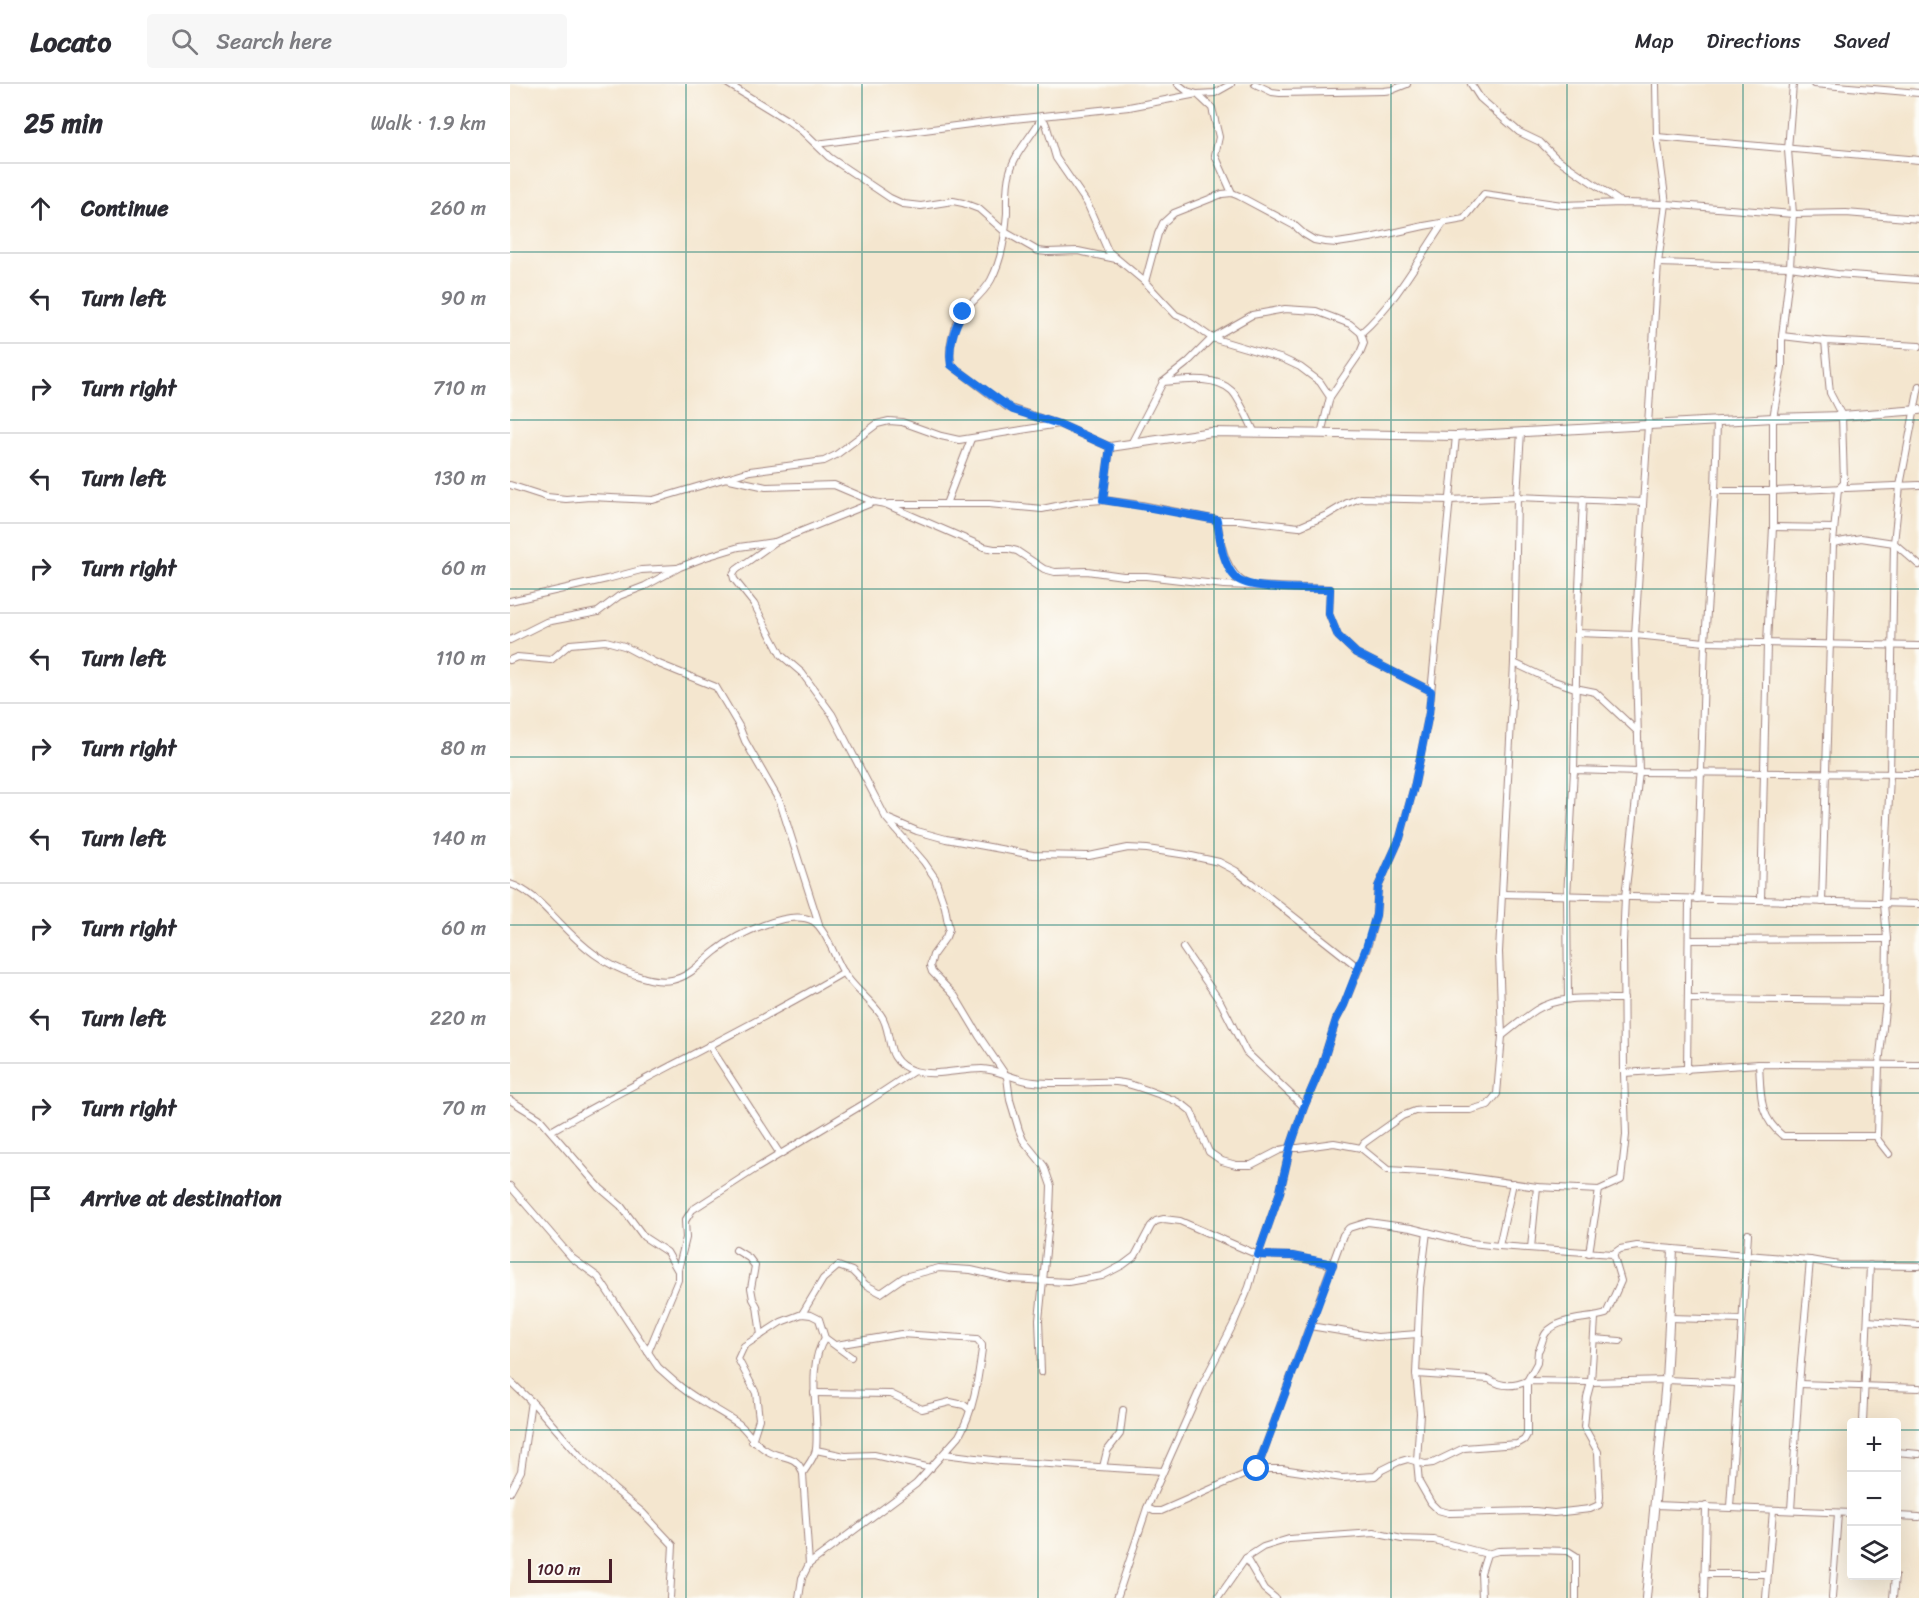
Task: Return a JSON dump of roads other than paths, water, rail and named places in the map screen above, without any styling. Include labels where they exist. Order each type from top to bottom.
[{"type":"street","points":[[728,84],[788,120],[829,158],[903,204],[921,206],[952,201],[963,202],[979,209],[1005,232],[1038,251],[1077,251],[1116,259]]},
{"type":"street","points":[[1178,84],[1187,91],[1197,94],[1212,108],[1219,137],[1215,155],[1232,193]]},
{"type":"street","points":[[816,144],[994,121],[1041,118],[1129,107],[1197,94],[1215,93],[1231,84]]},
{"type":"street","points":[[1255,84],[1280,93],[1384,91],[1407,84]]},
{"type":"street","points":[[1471,84],[1480,98],[1519,132],[1540,142],[1556,158],[1622,203]]},
{"type":"street","points":[[510,884],[523,888],[602,961],[628,973],[656,980],[682,977],[699,967],[725,944],[764,924],[781,919],[803,917],[815,922],[844,972],[881,1015],[885,1022],[893,1055],[906,1067],[914,1071],[938,1072],[982,1069],[1007,1077],[1044,1083],[1118,1082],[1140,1087],[1173,1099],[1191,1111],[1209,1152],[1222,1161],[1236,1165],[1251,1165],[1280,1150],[1334,1143],[1361,1148],[1389,1170],[1441,1173],[1537,1187],[1599,1190],[1621,1180],[1626,1135],[1623,999],[1625,897],[1639,772],[1635,635],[1658,263],[1666,204],[1657,137],[1656,84]]},
{"type":"street","points":[[1761,900],[1767,643],[1773,527],[1773,418],[1782,367],[1782,336],[1790,267],[1793,214],[1788,150],[1792,84]]},
{"type":"street","points":[[1814,84],[1919,93]]},
{"type":"street","points":[[1041,118],[1010,170],[1004,247],[990,281],[979,298],[963,312],[956,322],[951,343],[951,365],[1007,406],[1059,424],[1110,447],[1212,432],[1456,436],[1917,410]]},
{"type":"street","points":[[1041,118],[1047,127],[1056,158],[1088,202],[1108,251],[1116,259],[1145,282],[1176,315],[1212,338],[1283,358],[1300,367],[1320,382],[1330,397]]},
{"type":"street","points":[[1657,137],[1919,160]]},
{"type":"street","points":[[1145,282],[1163,223],[1174,213],[1196,203],[1232,193],[1295,226],[1314,240],[1337,243],[1464,219],[1484,194],[1562,206],[1622,203],[1666,204],[1793,214],[1846,213],[1919,219]]},
{"type":"street","points":[[1361,333],[1377,319],[1396,295],[1444,222]]},
{"type":"street","points":[[1658,263],[1790,267],[1837,274],[1919,280]]},
{"type":"street","points":[[1131,444],[1163,382],[1187,363],[1212,338],[1252,315],[1285,309],[1316,311],[1350,324],[1361,333],[1364,343],[1360,353],[1330,397],[1321,434]]},
{"type":"street","points":[[1782,336],[1825,341],[1919,346]]},
{"type":"street","points":[[1822,902],[1833,543],[1838,489],[1844,483],[1842,416],[1830,393],[1825,341]]},
{"type":"street","points":[[1163,382],[1201,380],[1216,382],[1233,391],[1255,433]]},
{"type":"street","points":[[1889,1154],[1877,1136],[1879,1064],[1886,1001],[1887,939],[1884,904],[1890,775],[1894,543],[1900,486],[1917,410],[1919,386]]},
{"type":"street","points":[[510,485],[547,497],[654,501],[750,471],[824,461],[836,455],[877,424],[889,421],[902,422],[949,438],[970,439],[1059,424]]},
{"type":"street","points":[[1697,899],[1705,642],[1718,421]]},
{"type":"street","points":[[1361,1148],[1364,1143],[1402,1116],[1414,1111],[1470,1110],[1488,1105],[1497,1094],[1502,1036],[1499,952],[1514,663],[1517,497],[1521,432]]},
{"type":"street","points":[[1117,1598],[1147,1508],[1249,1287],[1280,1192],[1290,1148],[1322,1065],[1336,1020],[1359,968],[1376,915],[1378,887],[1400,838],[1415,783],[1429,713],[1456,436]]},
{"type":"street","points":[[946,504],[970,439]]},
{"type":"street","points":[[1103,500],[1110,447]]},
{"type":"street","points":[[725,478],[766,487],[834,485],[874,502],[885,504],[989,504],[1042,509],[1076,501],[1103,500],[1217,520],[1299,527],[1360,498],[1450,500],[1517,497],[1643,502]]},
{"type":"street","points":[[1715,491],[1919,485]]},
{"type":"street","points":[[1568,999],[1567,896],[1574,770],[1582,499]]},
{"type":"street","points":[[874,502],[775,542],[735,570],[733,575],[754,604],[781,655],[802,673],[832,714],[885,818],[924,862],[934,878],[945,907],[949,929],[933,955],[930,966],[932,972],[955,996],[1007,1077],[1010,1100],[1019,1130],[1027,1146],[1044,1166],[1051,1186],[1039,1320],[1041,1371]]},
{"type":"street","points":[[885,504],[984,547],[1017,551],[1044,568],[1055,572],[1087,571],[1212,584],[1275,587]]},
{"type":"street","points":[[1217,520],[1222,550],[1228,566],[1237,579],[1250,586],[1330,589],[1329,614],[1338,636],[1356,653],[1431,691]]},
{"type":"street","points":[[1773,527],[1834,528]]},
{"type":"street","points":[[1833,543],[1861,538],[1894,543],[1919,565]]},
{"type":"street","points":[[510,640],[546,622],[598,612],[619,596],[681,567],[739,547],[775,542]]},
{"type":"street","points":[[510,600],[597,582],[641,570],[681,567]]},
{"type":"street","points":[[1577,633],[1635,635],[1705,642],[1919,646]]},
{"type":"street","points":[[510,660],[517,657],[551,660],[570,644],[606,641],[624,646],[654,663],[716,687],[780,802],[821,931]]},
{"type":"street","points":[[1514,663],[1548,679],[1595,692],[1638,732]]},
{"type":"street","points":[[1574,770],[1919,774]]},
{"type":"street","points":[[885,818],[936,836],[1033,855],[1089,856],[1128,848],[1187,855],[1219,862],[1236,871],[1359,968]]},
{"type":"street","points":[[1503,894],[1919,904]]},
{"type":"street","points":[[1687,1070],[1689,899]]},
{"type":"street","points":[[1689,940],[1887,939]]},
{"type":"street","points":[[1183,948],[1221,1003],[1246,1052],[1304,1107]]},
{"type":"street","points":[[551,1131],[636,1082],[785,1007],[844,972]]},
{"type":"street","points":[[1502,1036],[1536,1010],[1551,1003],[1568,999],[1623,999]]},
{"type":"street","points":[[1688,999],[1886,1001]]},
{"type":"street","points":[[709,1046],[780,1154]]},
{"type":"street","points":[[1624,1073],[1759,1064],[1919,1065]]},
{"type":"street","points":[[1759,1064],[1763,1111],[1772,1127],[1783,1136],[1877,1136]]},
{"type":"street","points":[[648,1352],[678,1280],[686,1238],[685,1221],[692,1210],[914,1071]]},
{"type":"street","points":[[510,1100],[539,1118],[571,1157],[600,1188],[621,1206],[644,1237],[667,1252],[678,1271]]},
{"type":"street","points":[[1499,1246],[1513,1183]]},
{"type":"street","points":[[510,1186],[572,1258],[598,1277],[658,1367],[670,1379],[741,1426],[752,1441],[768,1452],[791,1458],[800,1465],[803,1473],[809,1564]]},
{"type":"street","points":[[1531,1248],[1537,1187]]},
{"type":"street","points":[[1589,1254],[1599,1190]]},
{"type":"street","points":[[802,1314],[823,1279],[838,1266],[852,1271],[866,1285],[881,1293],[904,1277],[939,1268],[971,1270],[1010,1279],[1068,1282],[1102,1276],[1134,1256],[1151,1226],[1156,1221],[1164,1219],[1180,1221],[1258,1255],[1292,1256],[1333,1264]]},
{"type":"street","points":[[1257,1469],[1343,1235],[1357,1224],[1368,1222],[1427,1232],[1470,1243],[1589,1254],[1613,1254],[1620,1249],[1637,1246],[1810,1260],[1839,1265],[1919,1266]]},
{"type":"street","points":[[1427,1232],[1420,1288],[1416,1374],[1420,1413],[1417,1461],[1419,1482],[1434,1507],[1443,1512],[1535,1511],[1554,1513],[1599,1505],[1598,1452],[1584,1427],[1591,1382],[1595,1318]]},
{"type":"street","points":[[1730,1507],[1748,1234]]},
{"type":"street","points":[[736,1250],[749,1258],[755,1266],[751,1288],[757,1306],[760,1335]]},
{"type":"street","points":[[1646,1598],[1666,1380],[1673,1250]]},
{"type":"street","points":[[1147,1508],[1154,1511],[1161,1510],[1257,1469],[1282,1469],[1342,1478],[1375,1476],[1382,1470],[1408,1459],[1433,1464],[1464,1448],[1516,1444],[1524,1440],[1527,1435],[1527,1381],[1537,1363],[1545,1334],[1557,1325],[1606,1314],[1621,1281],[1613,1254]]},
{"type":"street","points":[[1791,1510],[1810,1260]]},
{"type":"street","points":[[1863,1418],[1870,1265]]},
{"type":"street","points":[[752,1441],[759,1419],[756,1393],[738,1359],[744,1346],[781,1322],[802,1314],[819,1319],[825,1338],[851,1357]]},
{"type":"street","points":[[1670,1318],[1742,1320]]},
{"type":"street","points":[[1868,1321],[1919,1325]]},
{"type":"street","points":[[1310,1326],[1377,1336],[1418,1334]]},
{"type":"street","points":[[799,1598],[802,1578],[809,1564],[916,1484],[960,1436],[976,1391],[982,1349],[977,1339],[901,1335],[836,1345]]},
{"type":"street","points":[[803,1473],[816,1450],[814,1394],[819,1350],[825,1338]]},
{"type":"street","points":[[1594,1339],[1620,1341]]},
{"type":"street","points":[[1416,1374],[1489,1379],[1498,1385],[1517,1386],[1527,1381],[1666,1380],[1738,1383]]},
{"type":"street","points":[[510,1381],[579,1455],[642,1512],[673,1545],[670,1598]]},
{"type":"street","points":[[1799,1384],[1919,1388]]},
{"type":"street","points":[[814,1394],[891,1394],[922,1409],[950,1402],[964,1405],[970,1410]]},
{"type":"street","points":[[510,1492],[521,1472],[531,1401]]},
{"type":"street","points":[[1103,1467],[1107,1451],[1120,1434],[1123,1410]]},
{"type":"street","points":[[816,1450],[845,1456],[874,1455],[931,1468]]},
{"type":"street","points":[[1901,1452],[1919,1454]]},
{"type":"street","points":[[944,1454],[1000,1461],[1163,1471]]},
{"type":"street","points":[[1655,1505],[1847,1513]]},
{"type":"street","points":[[1704,1598],[1706,1506]]},
{"type":"street","points":[[1766,1598],[1773,1510]]},
{"type":"street","points":[[1832,1598],[1838,1513]]},
{"type":"street","points":[[1901,1516],[1919,1517]]},
{"type":"street","points":[[1218,1598],[1246,1558],[1263,1547],[1289,1539],[1374,1533],[1402,1539],[1434,1540],[1487,1554],[1498,1551],[1568,1551],[1576,1556],[1576,1598]]},
{"type":"street","points":[[1482,1598],[1482,1573],[1487,1554]]},
{"type":"street","points":[[1246,1558],[1264,1589],[1275,1598]]},
{"type":"street","points":[[1704,1574],[1767,1574]]},
{"type":"street","points":[[1893,1598],[1895,1580]]}]
